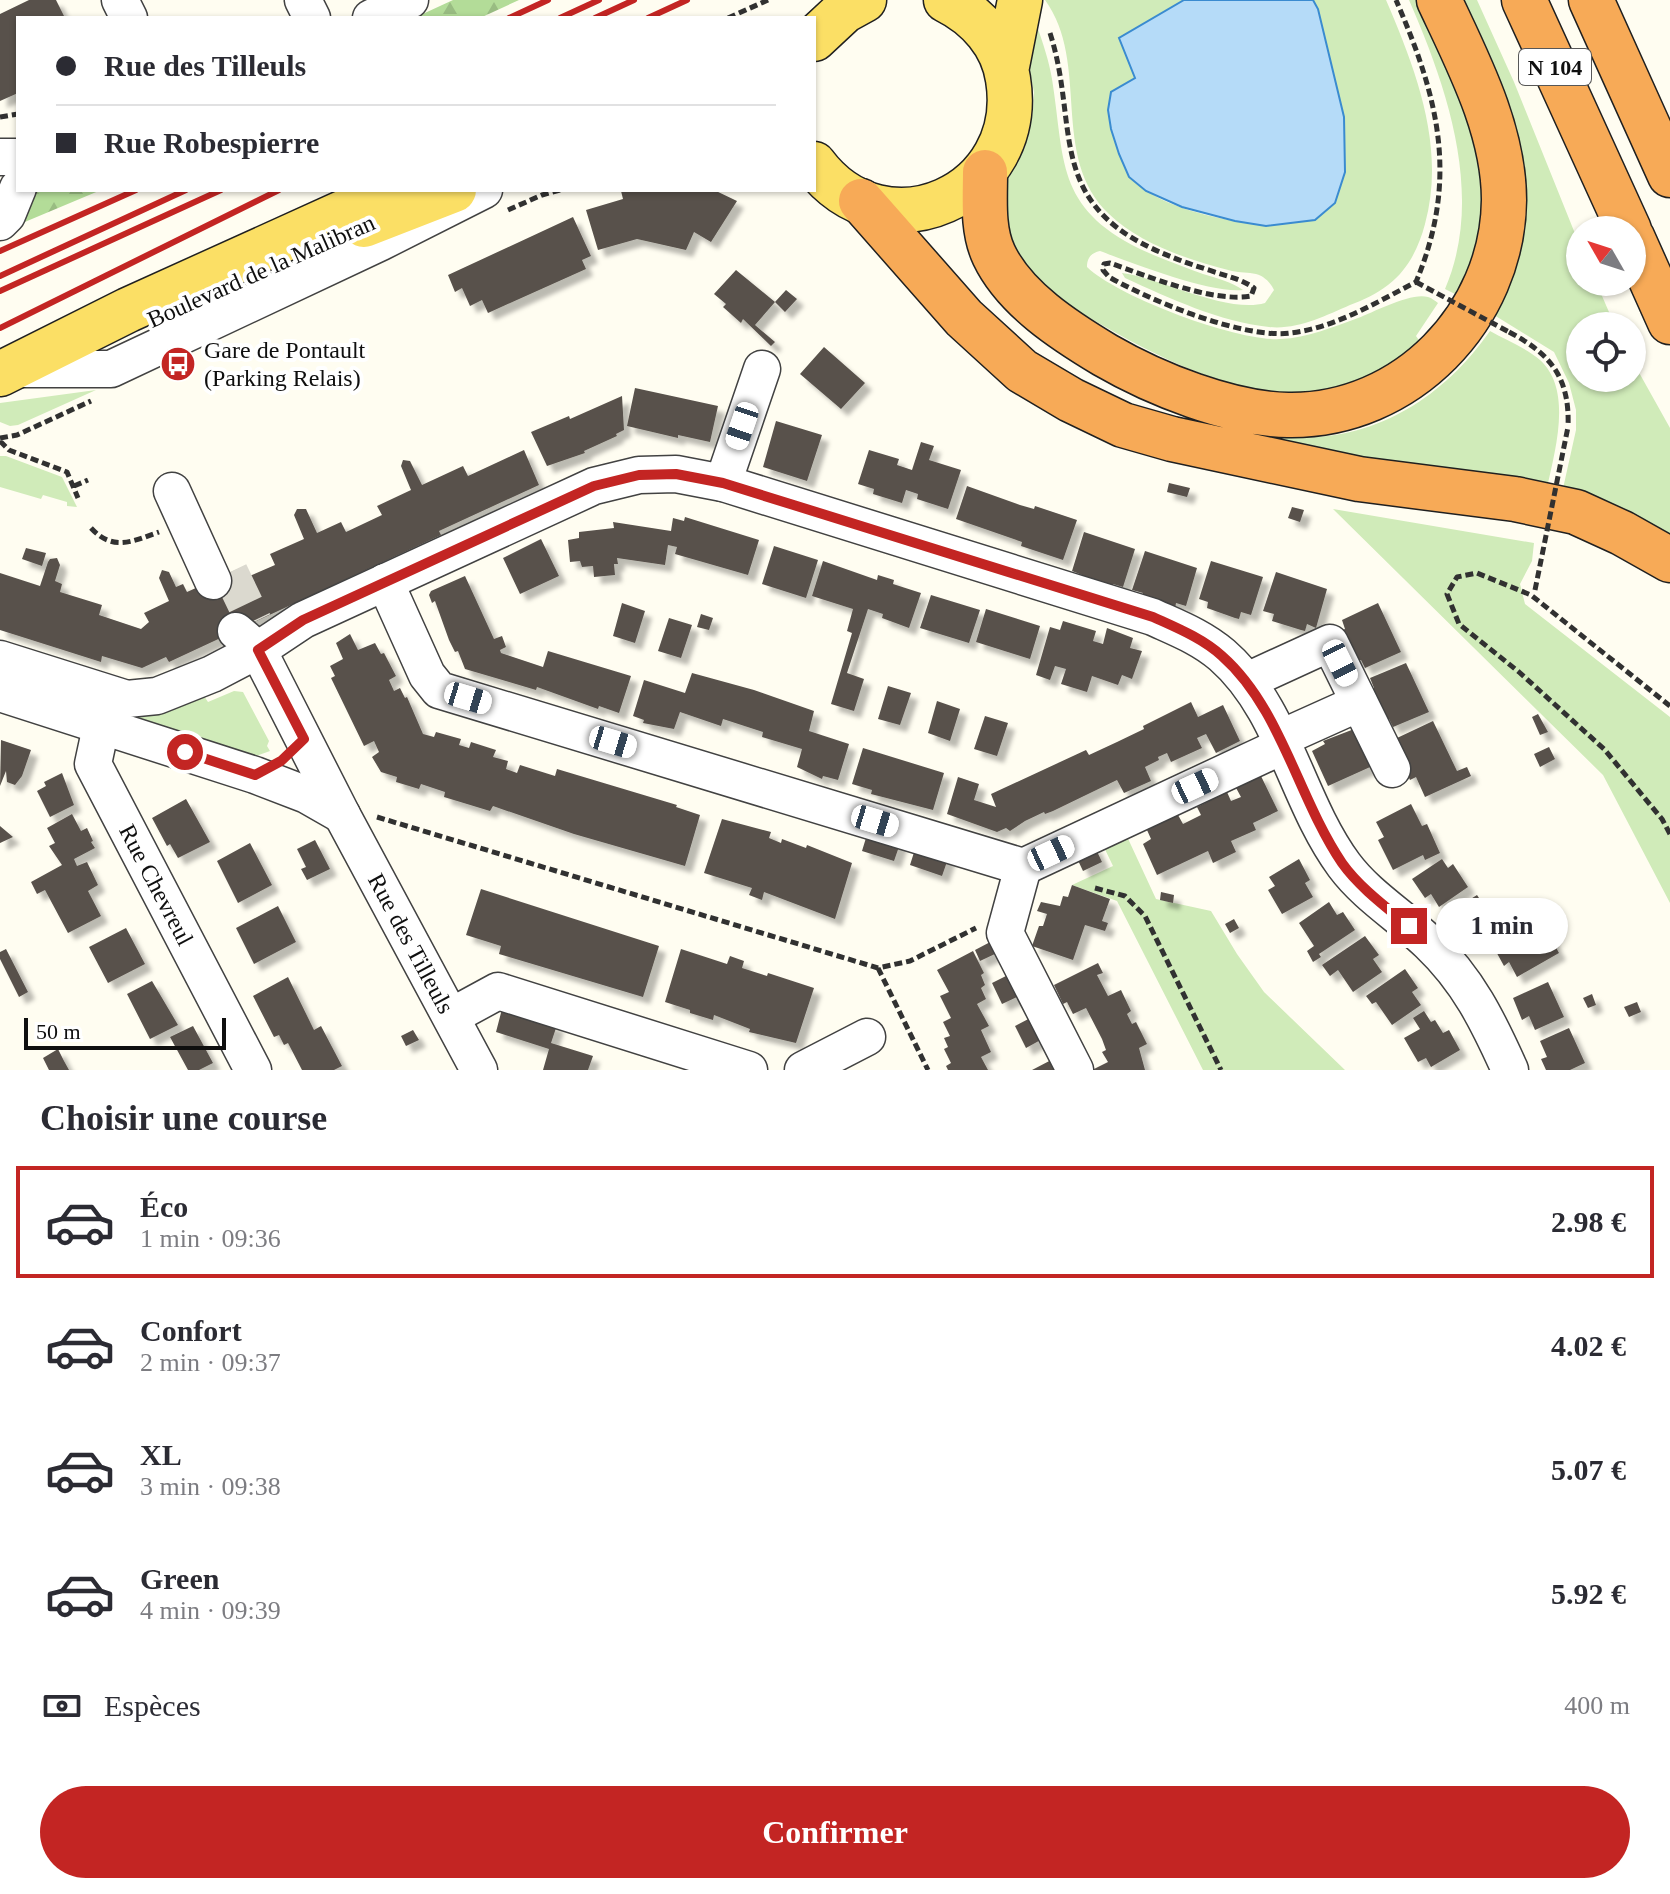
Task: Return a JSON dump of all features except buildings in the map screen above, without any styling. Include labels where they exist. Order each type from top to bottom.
[{"type":"highway","points":[[985,172],[988,242],[1004,273],[1032,303],[1086,344],[1174,387],[1248,410],[1287,415],[1352,406],[1402,384],[1448,346],[1484,291],[1495,262],[1504,199],[1500,157],[1483,101],[1439,0]]},
{"type":"highway","name":"N 104","points":[[1524,0],[1623,216]]},
{"type":"highway","name":"N 104","points":[[1591,0],[1670,175]]},
{"type":"highway","points":[[861,201],[964,318],[1022,371],[1071,400],[1123,425],[1172,439],[1359,479],[1515,499],[1576,512],[1670,560]]},
{"type":"highway","points":[[1646,268],[1670,322]]},
{"type":"main road","points":[[816,37],[844,11],[864,0]]},
{"type":"main road","points":[[816,166],[831,182],[861,201],[895,210],[934,205],[955,196],[985,172],[997,155],[1011,117],[1012,98],[1007,66],[985,30],[946,0]]},
{"type":"main road","points":[[1007,66],[1033,10]]},
{"type":"main road","name":"Boulevard de la Malibran","points":[[5,371],[128,310],[389,192]]},
{"type":"main road","name":"Boulevard de la Malibran","points":[[66,342],[104,341],[393,213],[449,192]]},
{"type":"street","points":[[375,16],[410,0]]},
{"type":"street","points":[[0,222],[7,215],[16,192]]},
{"type":"street","points":[[5,371],[111,369],[480,192]]},
{"type":"street","points":[[723,483],[762,369]]},
{"type":"street","points":[[0,693],[104,709],[127,699],[157,696],[212,674],[249,634],[303,620],[594,486],[639,475],[676,474],[723,483],[1153,617],[1191,634],[1222,655],[1247,681],[1321,828],[1344,865],[1461,976],[1488,1022],[1510,1070]]},
{"type":"street","points":[[182,499],[222,576]]},
{"type":"street","points":[[385,582],[427,675],[439,690],[1023,867],[1359,703]]},
{"type":"street","name":"Rue des Tilleuls","points":[[249,634],[479,1070]]},
{"type":"street","points":[[1247,681],[1330,643],[1392,769]]},
{"type":"street","points":[[0,659],[104,709],[307,795],[342,815]]},
{"type":"street","name":"Rue Chevreul","points":[[104,709],[93,764],[253,1070]]},
{"type":"street","points":[[255,775],[281,761],[304,739]]},
{"type":"street","points":[[1023,867],[1005,933],[1075,1070]]},
{"type":"street","points":[[452,1016],[498,991],[749,1070]]},
{"type":"street","points":[[803,1070],[867,1037]]},
{"type":"path","points":[[732,16],[768,0]]},
{"type":"path","points":[[1033,10],[1056,51],[1073,162],[1091,203],[1102,217],[1149,247],[1238,279],[1254,288],[1251,296],[1241,298],[1158,281],[1110,263],[1104,264],[1103,270],[1109,277],[1161,301],[1248,331],[1288,334],[1350,315],[1416,282],[1430,248],[1438,215],[1441,155],[1426,80],[1396,0]]},
{"type":"path","points":[[1416,282],[1541,351],[1556,369],[1568,404],[1568,427],[1533,593]]},
{"type":"path","points":[[0,441],[9,450],[67,472],[78,498]]},
{"type":"path","points":[[73,486],[88,480]]},
{"type":"path","points":[[91,528],[106,541],[120,543],[182,499]]},
{"type":"path","points":[[1670,706],[1533,593],[1477,573],[1457,577],[1447,594],[1459,624],[1519,672],[1604,749],[1662,819],[1670,834]]},
{"type":"path","points":[[342,815],[376,816],[878,968],[910,961],[1013,910]]},
{"type":"path","points":[[1095,888],[1125,896],[1145,916],[1221,1070]]},
{"type":"path","points":[[878,968],[928,1070]]},
{"type":"green space","points":[[453,0],[519,0],[484,16],[418,16]]},
{"type":"green space","points":[[1045,0],[1184,0],[1119,38],[1135,78],[1111,92],[1110,115],[1116,145],[1126,164],[1148,192],[1205,215],[1266,226],[1344,117],[1318,9],[1313,0],[1386,0],[1417,81],[1430,138],[1431,195],[1423,233],[1407,265],[1388,285],[1365,299],[1311,321],[1279,327],[1214,315],[1125,278],[1122,273],[1232,304],[1265,303],[1274,290],[1259,275],[1216,267],[1151,243],[1109,214],[1091,191],[1080,165],[1066,52],[1058,25]]},
{"type":"green space","points":[[1409,0],[1419,0],[1442,53],[1466,110],[1481,168],[1484,197],[1482,225],[1459,296],[1445,289],[1456,253],[1462,217],[1456,142],[1448,105]]},
{"type":"green space","points":[[1456,0],[1477,0],[1568,216],[1566,296],[1602,296],[1609,312],[1566,312],[1566,377],[1554,352],[1494,315],[1512,275],[1517,247]]},
{"type":"green space","points":[[1026,22],[1037,26],[1048,59],[1069,179],[1092,216],[1112,233],[1140,249],[1243,290],[1193,283],[1100,251],[1090,256],[1087,267],[1102,279],[1151,304],[1209,325],[1262,338],[1281,339],[1310,334],[1412,297],[1428,297],[1438,303],[1416,336],[1421,343],[1382,369],[1335,389],[1304,394],[1266,391],[1228,383],[1152,352],[1013,271],[1001,192],[1025,147],[1033,111],[1034,92],[1027,59]]},
{"type":"green space","points":[[32,192],[96,192],[20,224]]},
{"type":"green space","points":[[1490,331],[1540,360],[1556,387],[1559,421],[1547,488],[1260,439],[1261,434],[1296,438],[1329,436],[1391,418],[1445,382]]},
{"type":"green space","points":[[1646,385],[1670,428],[1670,534],[1631,515],[1562,493],[1576,430],[1576,410],[1571,392],[1646,392]]},
{"type":"green space","points":[[96,390],[18,425],[0,422],[0,403]]},
{"type":"green space","points":[[0,456],[62,477],[77,507],[43,495],[41,499],[0,487]]},
{"type":"green space","points":[[1333,509],[1534,543],[1532,561],[1520,584],[1525,604],[1670,717],[1670,903],[1603,775]]},
{"type":"green space","points":[[200,690],[208,702],[234,691],[243,692],[269,741],[267,746],[270,751],[253,757],[114,714]]},
{"type":"green space","points":[[1124,830],[1156,899],[1211,911],[1264,992],[1345,1070],[1203,1070],[1117,901],[1072,885],[1113,866],[1101,841]]},
{"type":"water","points":[[1184,0],[1313,0],[1318,9],[1344,117],[1345,172],[1335,203],[1315,220],[1266,226],[1235,221],[1182,207],[1146,191],[1129,177],[1111,129],[1108,110],[1111,92],[1135,78],[1119,38]]},
{"type":"tunnel","points":[[230,572],[254,622]]},
{"type":"railway","points":[[513,16],[548,0]]},
{"type":"railway","points":[[564,16],[599,0]]},
{"type":"railway","points":[[599,16],[634,0]]},
{"type":"railway","points":[[652,16],[687,0]]},
{"type":"railway","points":[[0,251],[132,192]]},
{"type":"railway","points":[[0,276],[182,192]]},
{"type":"railway","points":[[0,291],[217,192]]},
{"type":"railway","points":[[0,328],[275,192]]},
{"type":"place","name":"Gare de Pontault (Parking Relais)","points":[[178,364]]},
{"type":"route","points":[[185,752],[255,775],[281,761],[304,739],[258,650],[303,620],[594,486],[639,475],[676,474],[723,483],[1153,617],[1191,634],[1222,655],[1247,681],[1267,714],[1321,828],[1344,865],[1409,926]]}]
